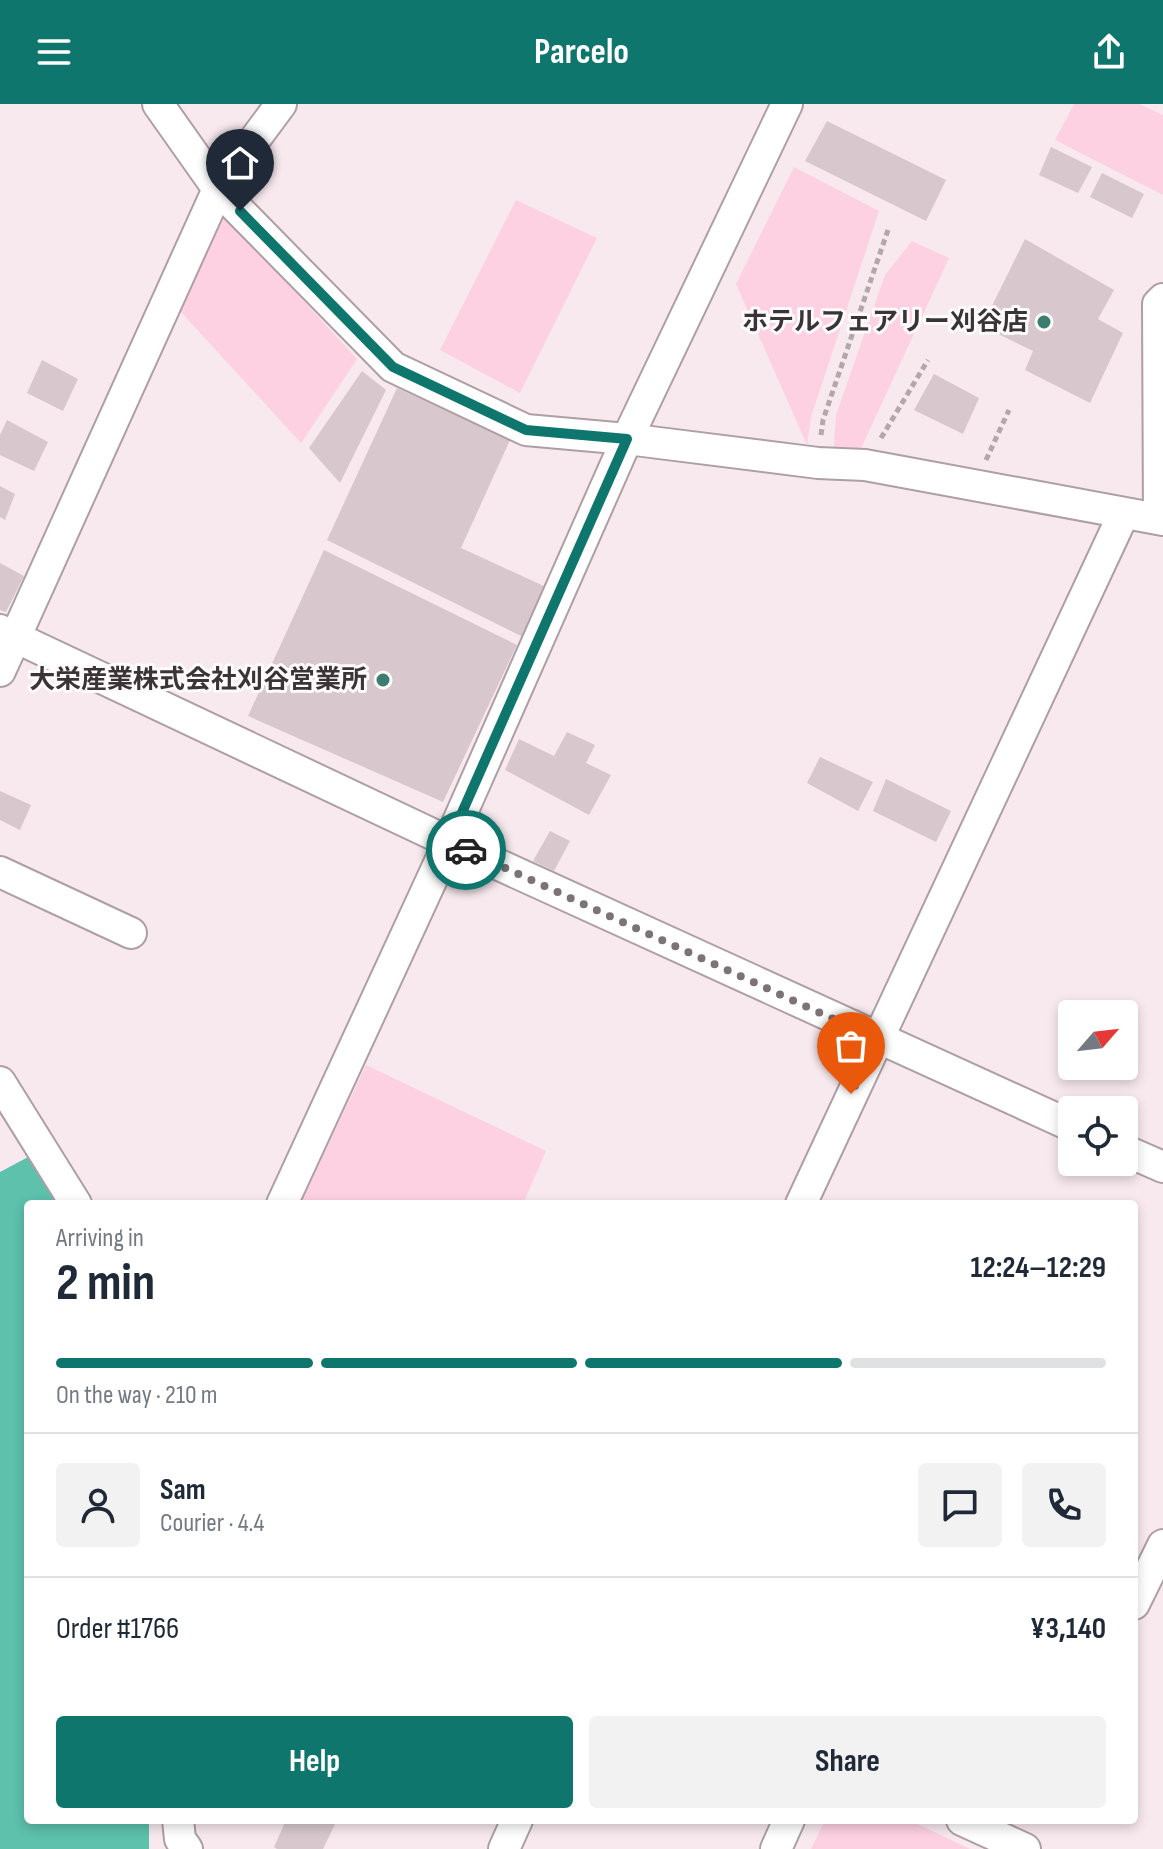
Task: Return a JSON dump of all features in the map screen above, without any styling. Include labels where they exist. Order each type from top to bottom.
[{"type":"street","points":[[158,104],[218,189],[393,367],[526,430],[818,463],[865,465],[1161,520],[1158,304],[1163,299]]},
{"type":"street","points":[[0,671],[8,634],[218,189],[281,104]]},
{"type":"street","points":[[284,1200],[449,842],[627,439],[787,104]]},
{"type":"street","points":[[803,1200],[1123,515]]},
{"type":"street","points":[[8,634],[449,842],[1058,1120]]},
{"type":"street","points":[[0,872],[131,933]]},
{"type":"street","points":[[0,1082],[74,1200]]},
{"type":"street","points":[[1138,1156],[1163,1167]]},
{"type":"street","points":[[1138,1596],[1163,1545]]},
{"type":"street","points":[[178,1824],[180,1839],[187,1849]]},
{"type":"street","points":[[504,1849],[515,1824]]},
{"type":"street","points":[[776,1849],[787,1824]]},
{"type":"street","points":[[976,1824],[1023,1838]]},
{"type":"path","points":[[818,463],[823,420],[889,227]]},
{"type":"path","points":[[865,465],[928,360]]},
{"type":"path","points":[[973,487],[1009,410]]},
{"type":"shaded area","points":[[1074,104],[1139,104],[1163,115],[1163,195],[1055,140]]},
{"type":"shaded area","points":[[794,167],[879,211],[811,417],[807,445],[736,284]]},
{"type":"shaded area","points":[[516,200],[597,238],[520,393],[440,350]]},
{"type":"shaded area","points":[[222,212],[357,359],[301,443],[180,311]]},
{"type":"shaded area","points":[[912,241],[949,258],[857,457],[833,456],[836,415],[885,275]]},
{"type":"shaded area","points":[[366,1065],[546,1151],[525,1200],[302,1200]]},
{"type":"shaded area","points":[[30,1156],[57,1200],[24,1200],[24,1824],[149,1824],[149,1849],[0,1849],[0,1172]]},
{"type":"shaded area","points":[[823,1824],[917,1824],[970,1849],[811,1849]]},
{"type":"building","points":[[827,121],[946,180],[926,221],[805,161]]},
{"type":"building","points":[[1051,147],[1092,167],[1078,193],[1039,175]]},
{"type":"building","points":[[1102,173],[1144,194],[1132,218],[1090,197]]},
{"type":"building","name":"ホテルフェアリー刈谷店","points":[[1025,239],[1114,290],[1098,319],[1123,333],[1090,403],[1025,370],[1033,351],[982,326]]},
{"type":"building","points":[[42,360],[78,379],[63,411],[27,393]]},
{"type":"building","points":[[362,371],[386,390],[340,483],[309,448]]},
{"type":"building","points":[[934,374],[979,398],[963,434],[914,410]]},
{"type":"building","points":[[397,388],[510,440],[461,548],[546,587],[523,637],[327,540]]},
{"type":"building","points":[[7,420],[48,442],[34,471],[0,455],[0,435]]},
{"type":"building","points":[[0,486],[15,494],[5,520],[0,517]]},
{"type":"building","name":"大栄産業株式会社刈谷営業所","points":[[324,550],[517,645],[443,802],[248,716]]},
{"type":"building","points":[[0,563],[24,576],[6,612],[0,610]]},
{"type":"building","points":[[567,732],[595,745],[586,763],[611,775],[589,815],[505,770],[519,739],[554,756]]},
{"type":"building","points":[[820,757],[873,782],[858,811],[807,783]]},
{"type":"building","points":[[886,779],[951,811],[936,842],[873,811]]},
{"type":"building","points":[[0,791],[31,805],[20,830],[0,820]]},
{"type":"building","points":[[550,831],[570,841],[554,871],[533,861]]},
{"type":"building","points":[[284,1824],[335,1824],[323,1849],[274,1847]]},
{"type":"way so far","points":[[466,850],[877,1039],[851,1094]]},
{"type":"place","name":"ホテルフェアリー刈谷店","points":[[1044,322]]},
{"type":"place","name":"大栄産業株式会社刈谷営業所","points":[[383,680]]},
{"type":"route","points":[[240,211],[393,367],[526,430],[627,439],[449,842],[466,850]]}]
